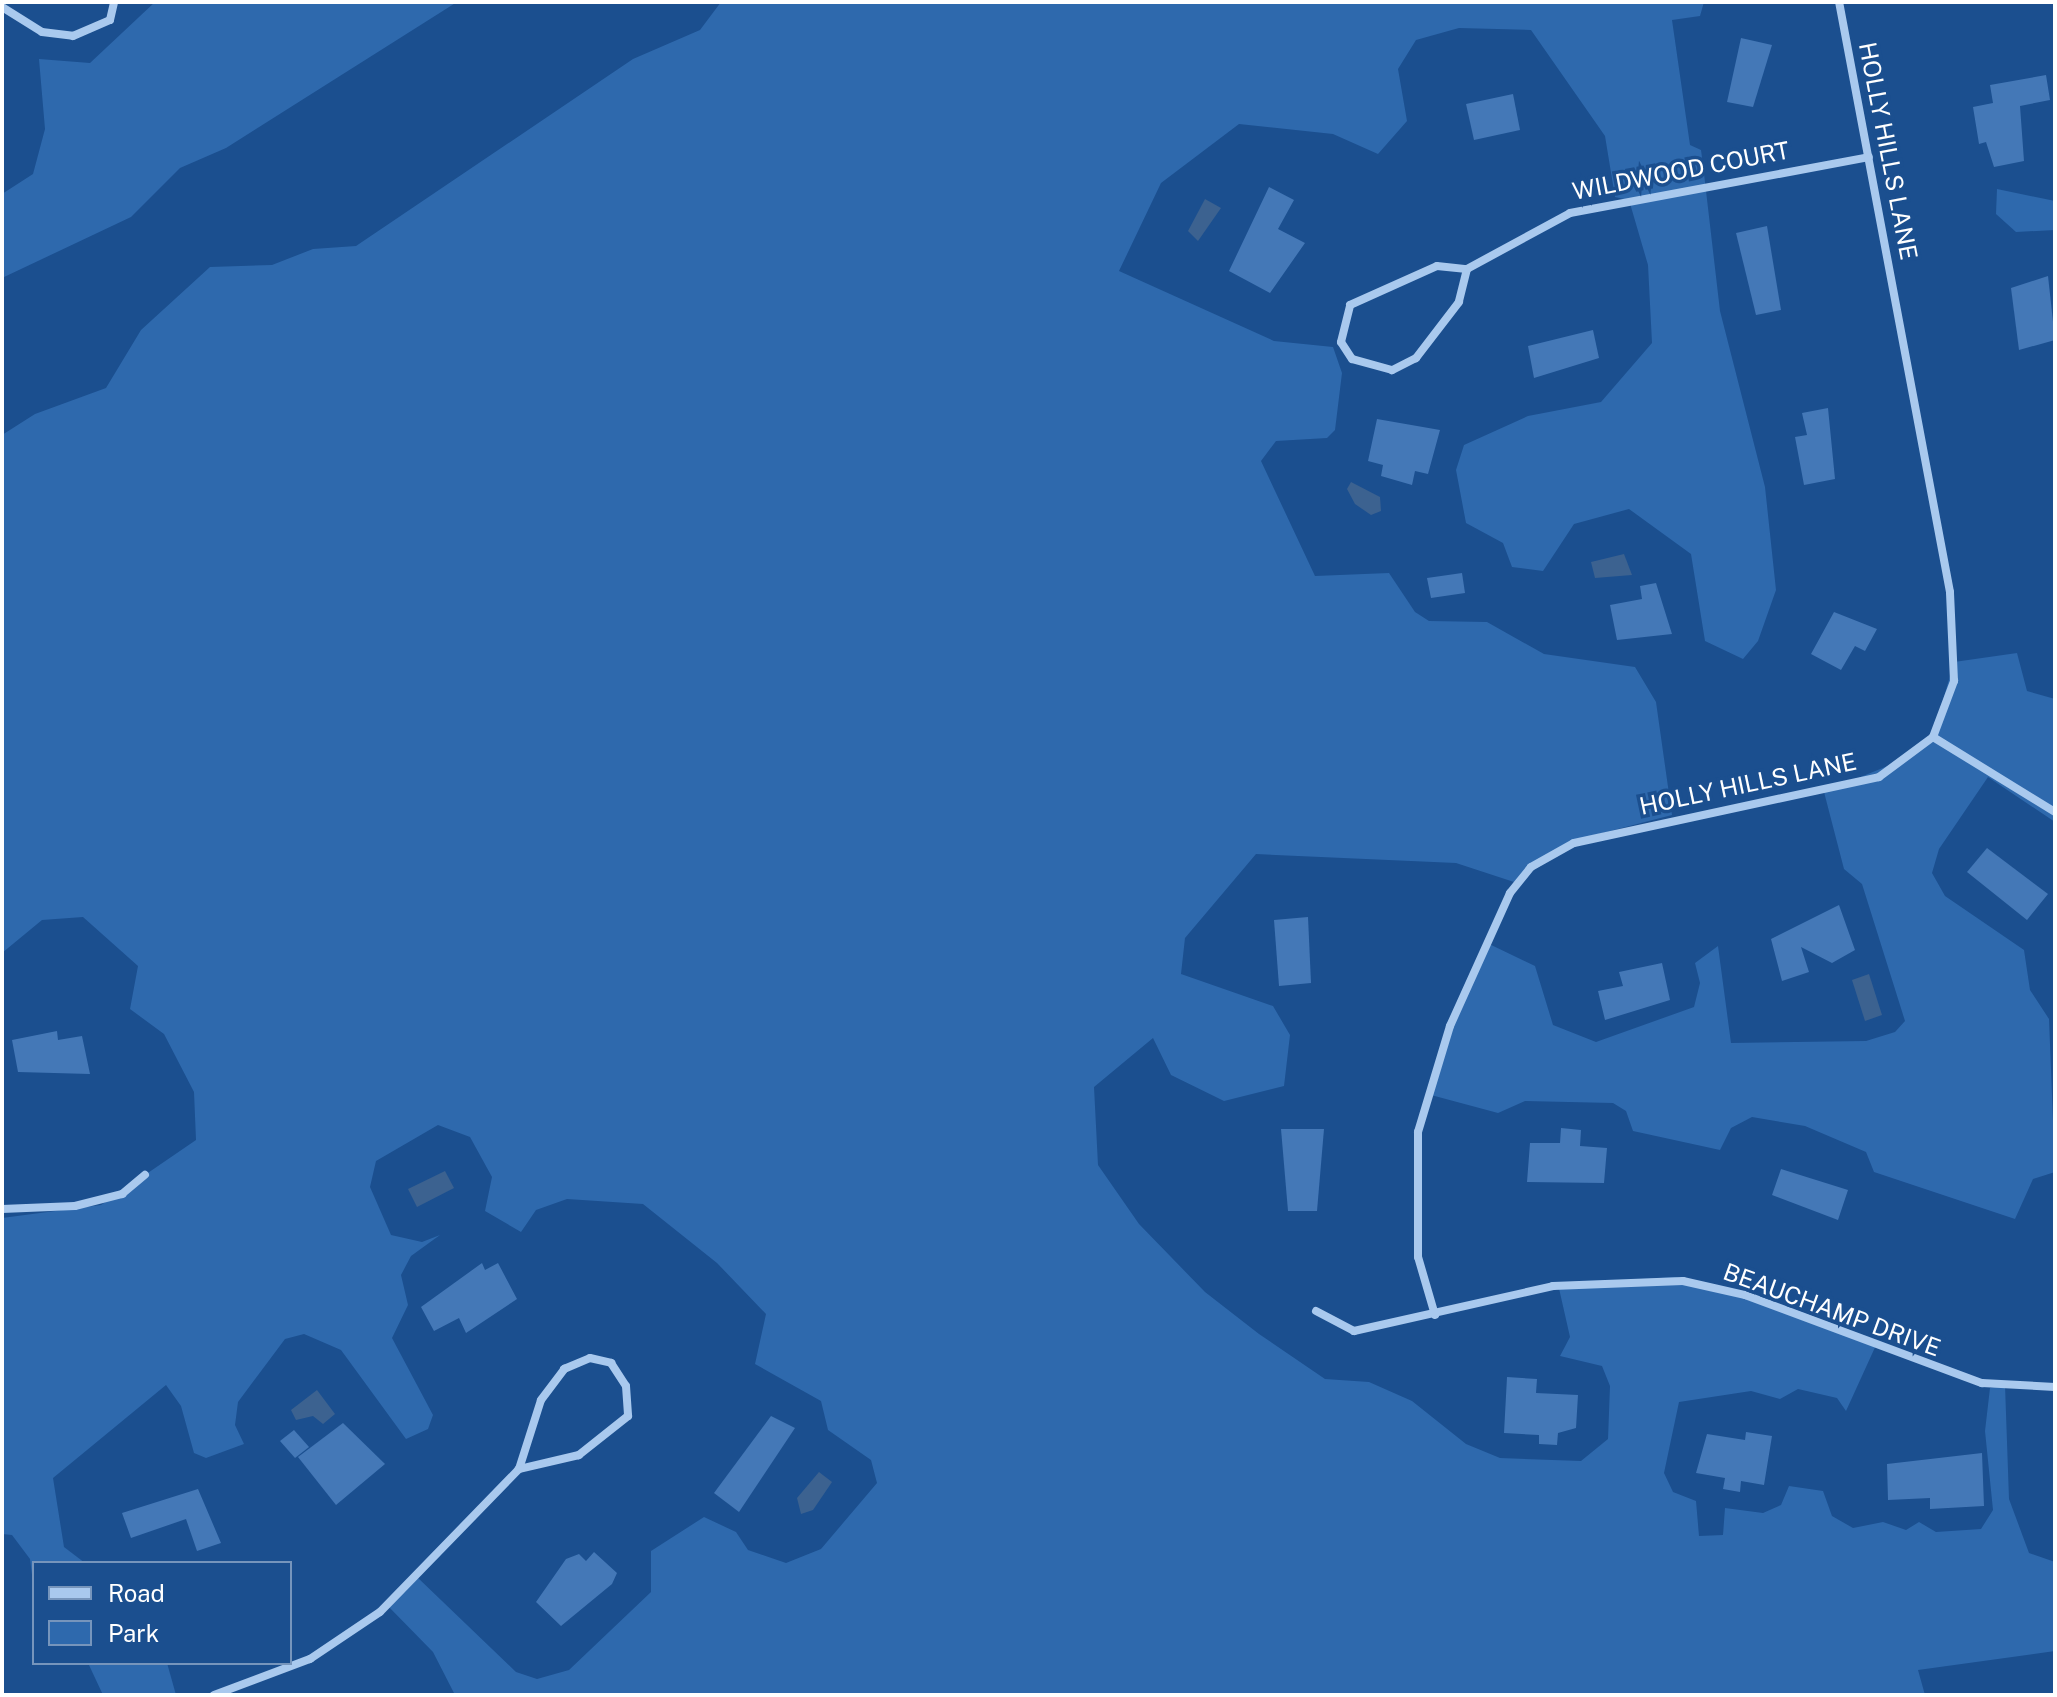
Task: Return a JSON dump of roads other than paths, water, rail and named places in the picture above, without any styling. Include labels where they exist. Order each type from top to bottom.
[{"type":"street","points":[[2,7],[42,32],[73,36],[110,20],[114,2]]},
{"type":"street","name":"HOLLY HILLS LANE","points":[[1435,1315],[1418,1257],[1418,1132],[1480,950],[1531,867],[1602,835],[1879,777],[1933,737],[1954,681],[1950,592],[1839,2]]},
{"type":"street","name":"WILDWOOD COURT","points":[[1467,269],[1459,302],[1416,358],[1392,370],[1352,359],[1341,342],[1350,305],[1437,266],[1467,269],[1570,213],[1869,157]]},
{"type":"street","points":[[1933,737],[2055,812]]},
{"type":"street","points":[[2,1209],[75,1206],[122,1194],[145,1175]]},
{"type":"street","name":"BEAUCHAMP DRIVE","points":[[1316,1311],[1354,1331],[1553,1286],[1683,1281],[1745,1295],[1982,1383],[2055,1387]]},
{"type":"street","points":[[214,1695],[310,1659],[380,1612],[519,1469],[541,1400],[564,1369],[590,1358],[611,1363],[626,1386],[628,1416],[579,1455],[519,1469]]}]
